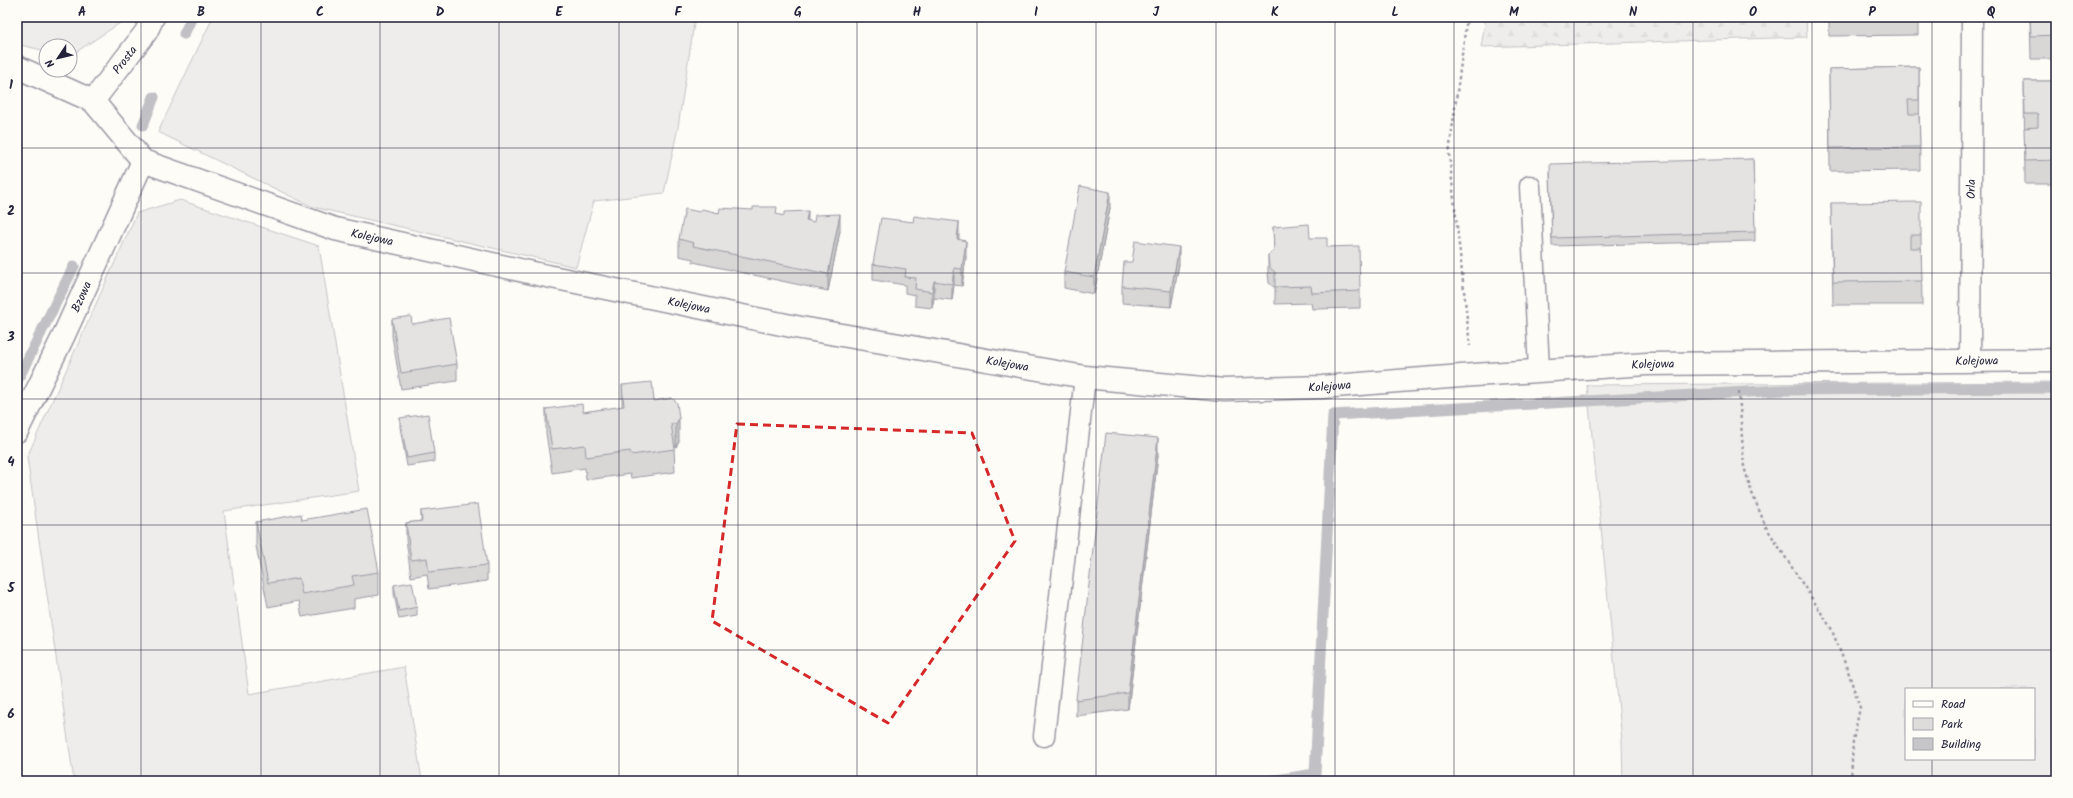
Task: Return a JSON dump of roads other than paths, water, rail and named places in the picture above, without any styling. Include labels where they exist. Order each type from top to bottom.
[{"type":"street","name":"Prosta","points":[[93,101],[146,32],[153,17]]},
{"type":"street","points":[[17,67],[93,101],[143,161]]},
{"type":"street","name":"Kolejowa","points":[[143,161],[335,229],[542,275],[801,328],[1085,377],[1224,390],[1322,387],[1539,370],[1647,364],[2056,360]]},
{"type":"street","name":"Bzowa","points":[[17,431],[64,337],[143,161]]},
{"type":"lane","name":"Orla","points":[[1970,361],[1972,17]]},
{"type":"lane","points":[[1530,186],[1539,370]]},
{"type":"lane","points":[[1044,736],[1085,377]]},
{"type":"waterway","points":[[184,34],[192,17]]},
{"type":"waterway","points":[[143,125],[154,97]]},
{"type":"waterway","points":[[17,381],[74,266]]},
{"type":"waterway","points":[[1270,781],[1315,774],[1333,415],[1783,390],[2056,388]]}]
